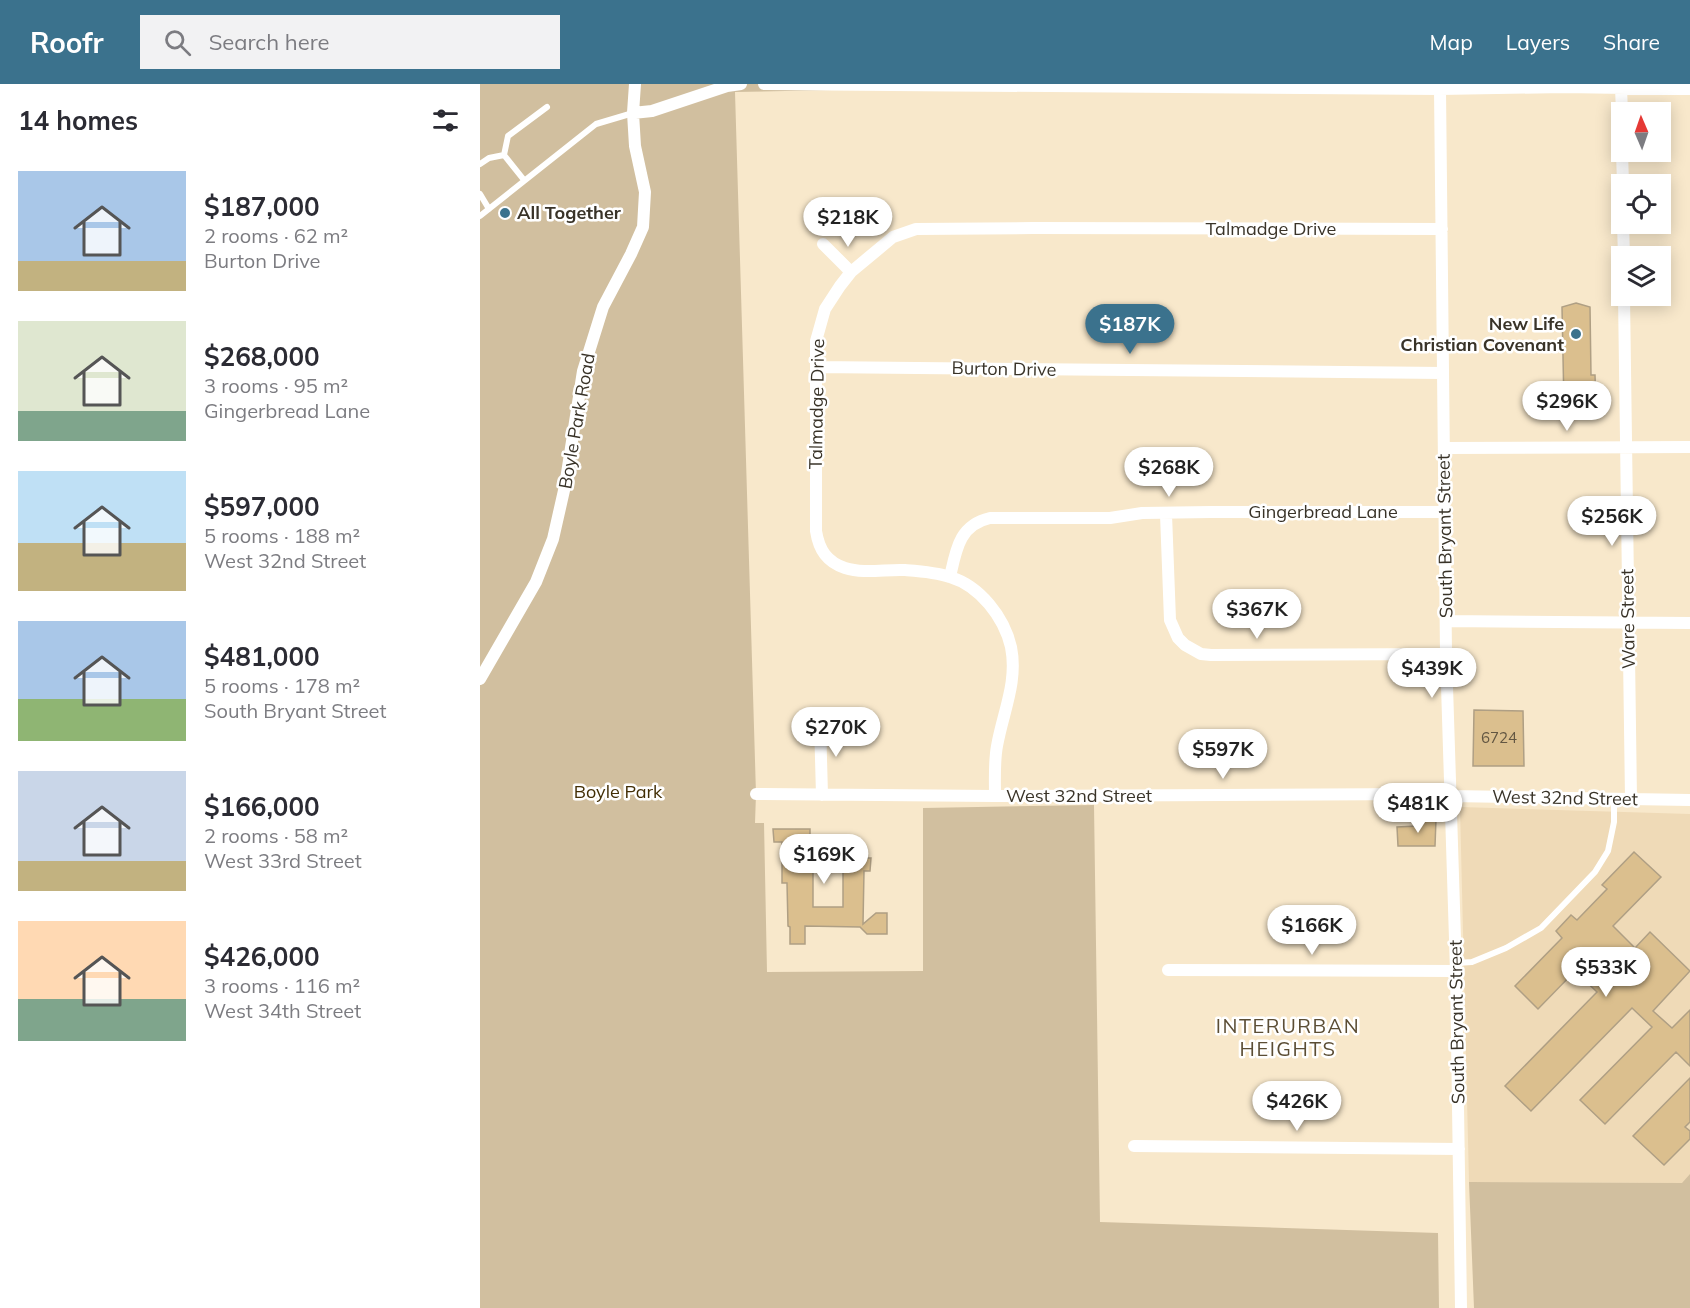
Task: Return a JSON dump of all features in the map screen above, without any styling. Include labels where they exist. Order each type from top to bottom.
[{"type":"street","name":"Boyle Park Road","points":[[480,679],[531,592],[553,539],[565,486],[585,363],[603,307],[643,226],[645,192],[635,146],[633,113],[635,84]]},
{"type":"street","points":[[633,113],[652,111],[727,86],[741,84]]},
{"type":"street","points":[[764,84],[1368,86],[1440,89],[1564,85],[1690,89]]},
{"type":"street","points":[[1622,88],[1622,102]]},
{"type":"street","name":"South Bryant Street","points":[[1440,89],[1446,654],[1456,967],[1461,1308]]},
{"type":"street","name":"Talmadge Drive","points":[[995,796],[997,746],[1013,679],[1011,646],[1000,619],[970,587],[950,577],[904,570],[849,569],[834,563],[823,553],[818,543],[816,531],[816,341],[823,314],[851,272],[893,237],[910,231],[932,228],[1442,229]]},
{"type":"street","points":[[823,244],[851,272]]},
{"type":"street","name":"Ware Street","points":[[1624,306],[1631,799]]},
{"type":"street","name":"Burton Drive","points":[[816,367],[1443,373]]},
{"type":"street","points":[[1444,448],[1690,447]]},
{"type":"street","name":"Gingerbread Lane","points":[[950,577],[961,538],[973,525],[990,518],[1110,518],[1142,513],[1445,512]]},
{"type":"street","points":[[1166,513],[1170,620],[1178,638],[1192,650],[1211,655],[1446,654]]},
{"type":"street","points":[[1446,621],[1690,623]]},
{"type":"street","points":[[820,722],[822,795]]},
{"type":"street","name":"West 32nd Street","points":[[756,794],[995,796],[1424,794],[1690,800]]},
{"type":"street","points":[[1168,970],[1456,967]]},
{"type":"street","points":[[1134,1146],[1459,1149]]},
{"type":"lane","points":[[504,155],[508,136],[547,107]]},
{"type":"lane","points":[[480,216],[596,124],[633,113]]},
{"type":"lane","points":[[504,155],[524,180]]},
{"type":"lane","points":[[480,165],[489,158],[504,155]]},
{"type":"lane","points":[[480,194],[489,209]]},
{"type":"lane","points":[[1456,967],[1506,948],[1541,928],[1595,872],[1608,851],[1614,822],[1614,799]]},
{"type":"shaded area","points":[[1460,807],[1690,814],[1690,1189],[1682,1183],[1469,1182]]},
{"type":"green space","name":"Boyle Park","points":[[480,84],[1023,84],[1023,86],[735,92],[755,823],[764,823],[767,972],[923,971],[923,808],[1094,805],[1100,1222],[1438,1233],[1439,1308],[480,1308]]},
{"type":"green space","points":[[1690,1174],[1690,1308],[1474,1308],[1469,1182],[1682,1183]]},
{"type":"building","points":[[1576,303],[1590,307],[1591,375],[1595,375],[1596,405],[1564,406],[1562,307]]},
{"type":"building","points":[[1474,710],[1523,711],[1524,766],[1473,766]]},
{"type":"building","points":[[1416,819],[1436,819],[1435,846],[1398,846],[1397,827],[1417,826]]},
{"type":"building","points":[[773,829],[810,829],[810,845],[864,846],[864,858],[871,858],[870,871],[864,871],[863,924],[876,913],[887,913],[887,934],[867,934],[860,927],[805,926],[805,944],[790,944],[787,883],[782,883],[782,842],[774,842]],"holes":[[[813,866],[843,867],[843,907],[813,907]]]},
{"type":"building","points":[[1634,852],[1661,877],[1613,926],[1635,948],[1650,932],[1690,971],[1653,1011],[1672,1028],[1690,1010],[1690,1066],[1676,1052],[1605,1124],[1580,1100],[1652,1027],[1632,1008],[1531,1111],[1505,1086],[1597,992],[1575,971],[1538,1009],[1515,986],[1562,938],[1556,931],[1571,915],[1577,920],[1607,889],[1602,885]]},
{"type":"building","points":[[1690,1078],[1690,1122],[1685,1127],[1690,1131],[1690,1139],[1664,1165],[1633,1136]]},
{"type":"place","name":"All Together","points":[[505,213]]},
{"type":"place","name":"New Life Christian Covenant","points":[[1576,334]]},
{"type":"district","name":"INTERURBAN HEIGHTS","points":[[1288,1038]]}]
